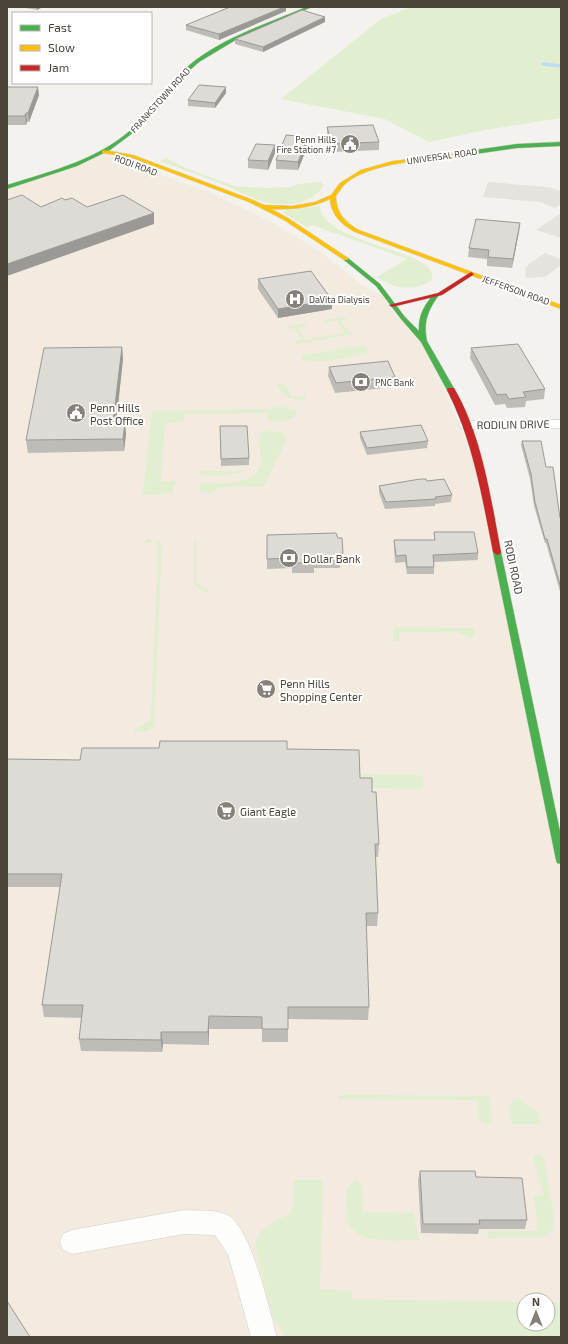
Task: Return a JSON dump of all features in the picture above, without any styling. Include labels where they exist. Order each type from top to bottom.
[{"type":"main road","name":"FRANKSTOWN ROAD","points":[[7,188],[104,152],[127,137],[155,108],[180,76],[200,59],[231,43],[310,7]]},
{"type":"main road","name":"UNIVERSAL ROAD","points":[[264,207],[292,208],[305,206],[333,196],[342,184],[363,171],[393,163],[517,146],[561,144]]},
{"type":"main road","name":"RODI ROAD","points":[[104,152],[131,156],[157,165],[264,207],[286,219],[346,259],[378,285],[424,341],[457,400],[474,449],[492,525],[561,860]]},
{"type":"main road","name":"RODI ROAD","points":[[104,152],[123,162],[207,191],[245,208],[299,237],[334,262]]},
{"type":"main road","name":"JEFFERSON ROAD","points":[[333,196],[331,204],[334,214],[352,229],[561,307]]},
{"type":"main road","points":[[391,302],[428,290],[462,271]]},
{"type":"main road","name":"JEFFERSON ROAD","points":[[391,302],[436,295],[471,274]]},
{"type":"main road","name":"RODI ROAD","points":[[360,283],[391,302]]},
{"type":"main road","points":[[424,341],[420,320],[436,295]]},
{"type":"street","name":"RODILIN DRIVE","points":[[466,425],[561,424]]},
{"type":"street","points":[[72,1242],[184,1222],[221,1224],[239,1248],[264,1337]]},
{"type":"shaded area","name":"Penn Hills Shopping Center","points":[[104,152],[123,162],[207,191],[274,223],[322,253],[360,283],[389,300],[424,341],[480,474],[561,860],[561,1337],[7,1337],[7,187]]},
{"type":"shaded area","points":[[488,182],[547,187],[561,191],[561,204],[555,208],[540,202],[483,197]]},
{"type":"shaded area","points":[[561,213],[561,238],[536,230]]},
{"type":"shaded area","points":[[545,253],[561,259],[561,265],[545,277],[526,278],[525,269],[529,264]]},
{"type":"green space","points":[[411,7],[561,7],[561,118],[485,130],[429,142],[385,119],[281,99],[381,19]]},
{"type":"green space","points":[[166,158],[186,168],[234,186],[265,188],[292,187],[298,184],[320,182],[324,185],[319,192],[305,201],[288,204],[270,203],[261,201],[222,184],[159,161]]},
{"type":"green space","points":[[320,206],[326,219],[340,230],[421,262],[431,271],[431,281],[410,288],[403,288],[390,284],[377,277],[407,259],[312,225],[307,227],[283,213],[284,211]]},
{"type":"green space","points":[[341,317],[348,319],[340,321],[349,332],[356,333],[298,344],[294,342],[302,340],[294,328],[283,329],[288,326],[305,324],[307,326],[297,328],[305,340],[345,333],[337,321],[324,322],[325,320]]},
{"type":"green space","points":[[363,345],[369,348],[366,352],[368,353],[325,361],[308,361],[302,359],[302,356],[304,355]]},
{"type":"green space","points":[[285,384],[292,397],[305,396],[305,401],[292,399],[285,395],[277,385]]},
{"type":"green space","points":[[277,406],[297,410],[296,416],[290,420],[279,422],[268,420],[267,413],[185,414],[183,422],[165,423],[161,481],[176,481],[172,493],[143,495],[152,411],[271,409]]},
{"type":"green space","points":[[268,431],[283,432],[286,440],[264,486],[220,487],[211,494],[200,491],[199,485],[202,483],[238,482],[253,476],[259,470],[261,462],[259,440],[260,433]]},
{"type":"green space","points":[[246,469],[237,473],[223,476],[202,475],[198,473],[200,471],[236,471]]},
{"type":"green space","points":[[196,538],[196,583],[210,591],[209,593],[202,591],[194,585],[194,540]]},
{"type":"green space","points":[[147,539],[153,540],[144,544]]},
{"type":"green space","points":[[153,540],[162,544],[154,727],[147,731],[134,732],[134,730],[151,720],[158,543]]},
{"type":"green space","points":[[397,627],[474,628],[475,635],[470,638],[458,632],[399,632],[400,641],[393,641],[393,631]]},
{"type":"green space","points":[[362,774],[416,775],[421,776],[423,779],[423,784],[421,789],[364,788]]},
{"type":"green space","points":[[342,1095],[487,1096],[490,1098],[492,1122],[489,1124],[480,1121],[477,1100],[338,1099],[337,1097]]},
{"type":"green space","points":[[517,1099],[538,1112],[541,1121],[538,1124],[512,1124],[509,1109],[513,1100]]},
{"type":"green space","points":[[539,1154],[544,1158],[554,1218],[552,1229],[544,1237],[488,1238],[487,1231],[538,1231],[534,1197],[544,1195],[534,1159],[535,1156]]},
{"type":"green space","points":[[294,1180],[323,1180],[320,1289],[352,1291],[352,1299],[516,1302],[516,1332],[556,1332],[556,1303],[561,1303],[561,1337],[286,1337],[273,1318],[255,1243],[260,1232],[280,1218],[289,1215],[293,1205]]},
{"type":"green space","points":[[358,1180],[362,1187],[363,1212],[414,1213],[419,1240],[380,1240],[361,1235],[354,1231],[347,1218],[346,1196],[350,1185]]},
{"type":"building","points":[[230,7],[284,7],[219,34],[186,25]]},
{"type":"building","points":[[302,10],[325,17],[263,47],[235,39]]},
{"type":"building","points":[[199,85],[226,87],[215,103],[188,100]]},
{"type":"building","points":[[7,87],[38,87],[28,113],[26,113],[25,116],[7,116]]},
{"type":"building","points":[[373,125],[379,142],[332,144],[327,127]]},
{"type":"building","points":[[286,135],[308,137],[298,162],[276,160]]},
{"type":"building","points":[[256,144],[275,145],[268,161],[248,160]]},
{"type":"building","points":[[22,195],[41,207],[62,198],[65,200],[72,198],[87,207],[123,195],[154,213],[7,264],[7,200]]},
{"type":"building","points":[[476,219],[520,223],[513,259],[488,257],[489,250],[469,248]]},
{"type":"building","name":"DaVita Dialysis","points":[[311,271],[332,300],[278,309],[258,279]]},
{"type":"building","points":[[518,344],[545,389],[523,392],[526,397],[509,399],[506,394],[497,395],[471,348]]},
{"type":"building","name":"Penn Hills Post Office","points":[[122,347],[113,422],[125,421],[123,439],[26,440],[44,348]]},
{"type":"building","points":[[388,361],[395,377],[336,383],[329,367]]},
{"type":"building","points":[[421,425],[428,441],[367,448],[360,432]]},
{"type":"building","points":[[220,426],[247,426],[249,458],[221,459]]},
{"type":"building","points":[[522,441],[541,441],[546,467],[553,467],[561,518],[561,588],[535,502],[531,474]]},
{"type":"building","points":[[426,479],[427,481],[444,479],[452,495],[435,497],[436,499],[386,502],[379,486]]},
{"type":"building","points":[[434,532],[474,532],[478,553],[433,555],[434,567],[407,567],[406,555],[396,556],[394,540],[435,540]]},
{"type":"building","points":[[336,533],[338,538],[342,538],[343,553],[339,554],[340,558],[314,558],[315,563],[292,563],[292,558],[267,559],[267,535]]},
{"type":"building","points":[[160,741],[287,741],[287,749],[359,750],[360,778],[372,778],[372,792],[376,792],[379,844],[375,844],[378,913],[366,913],[369,1007],[288,1007],[288,1029],[262,1029],[262,1017],[209,1016],[208,1032],[161,1032],[161,1040],[79,1039],[83,1005],[42,1005],[62,874],[7,874],[7,759],[80,760],[82,748],[159,748]]},
{"type":"building","points":[[420,1171],[475,1171],[476,1177],[522,1178],[527,1220],[479,1220],[480,1224],[423,1224]]},
{"type":"building","points":[[7,1301],[30,1337],[7,1337]]},
{"type":"waterway","points":[[543,64],[561,66]]},
{"type":"traffic: fast","points":[[7,187],[75,165],[108,149],[136,128],[180,76],[197,61],[223,44],[310,7]]},
{"type":"traffic: fast","points":[[461,154],[517,146],[561,144]]},
{"type":"traffic: fast","points":[[346,259],[378,285],[403,318],[424,341],[451,390]]},
{"type":"traffic: fast","points":[[424,341],[422,327],[423,316],[436,295]]},
{"type":"traffic: fast","points":[[497,552],[561,860]]},
{"type":"traffic: slow","points":[[104,152],[131,156],[251,201],[286,219],[346,259]]},
{"type":"traffic: slow","points":[[264,207],[292,208],[317,203],[333,196],[342,184],[363,171],[393,163],[461,154]]},
{"type":"traffic: slow","points":[[333,196],[336,213],[347,225],[357,231],[561,307]]},
{"type":"traffic: jam","points":[[392,305],[440,294],[471,274]]},
{"type":"traffic: jam","points":[[451,390],[460,408],[480,468],[497,552]]},
{"type":"place","name":"Penn Hills Fire Station #7","points":[[350,144]]},
{"type":"place","name":"DaVita Dialysis","points":[[295,299]]},
{"type":"place","name":"PNC Bank","points":[[361,382]]},
{"type":"place","name":"Penn Hills Post Office","points":[[76,413]]},
{"type":"place","name":"Dollar Bank","points":[[289,558]]},
{"type":"place","name":"Penn Hills Shopping Center","points":[[266,689]]},
{"type":"place","name":"Giant Eagle","points":[[226,811]]}]
